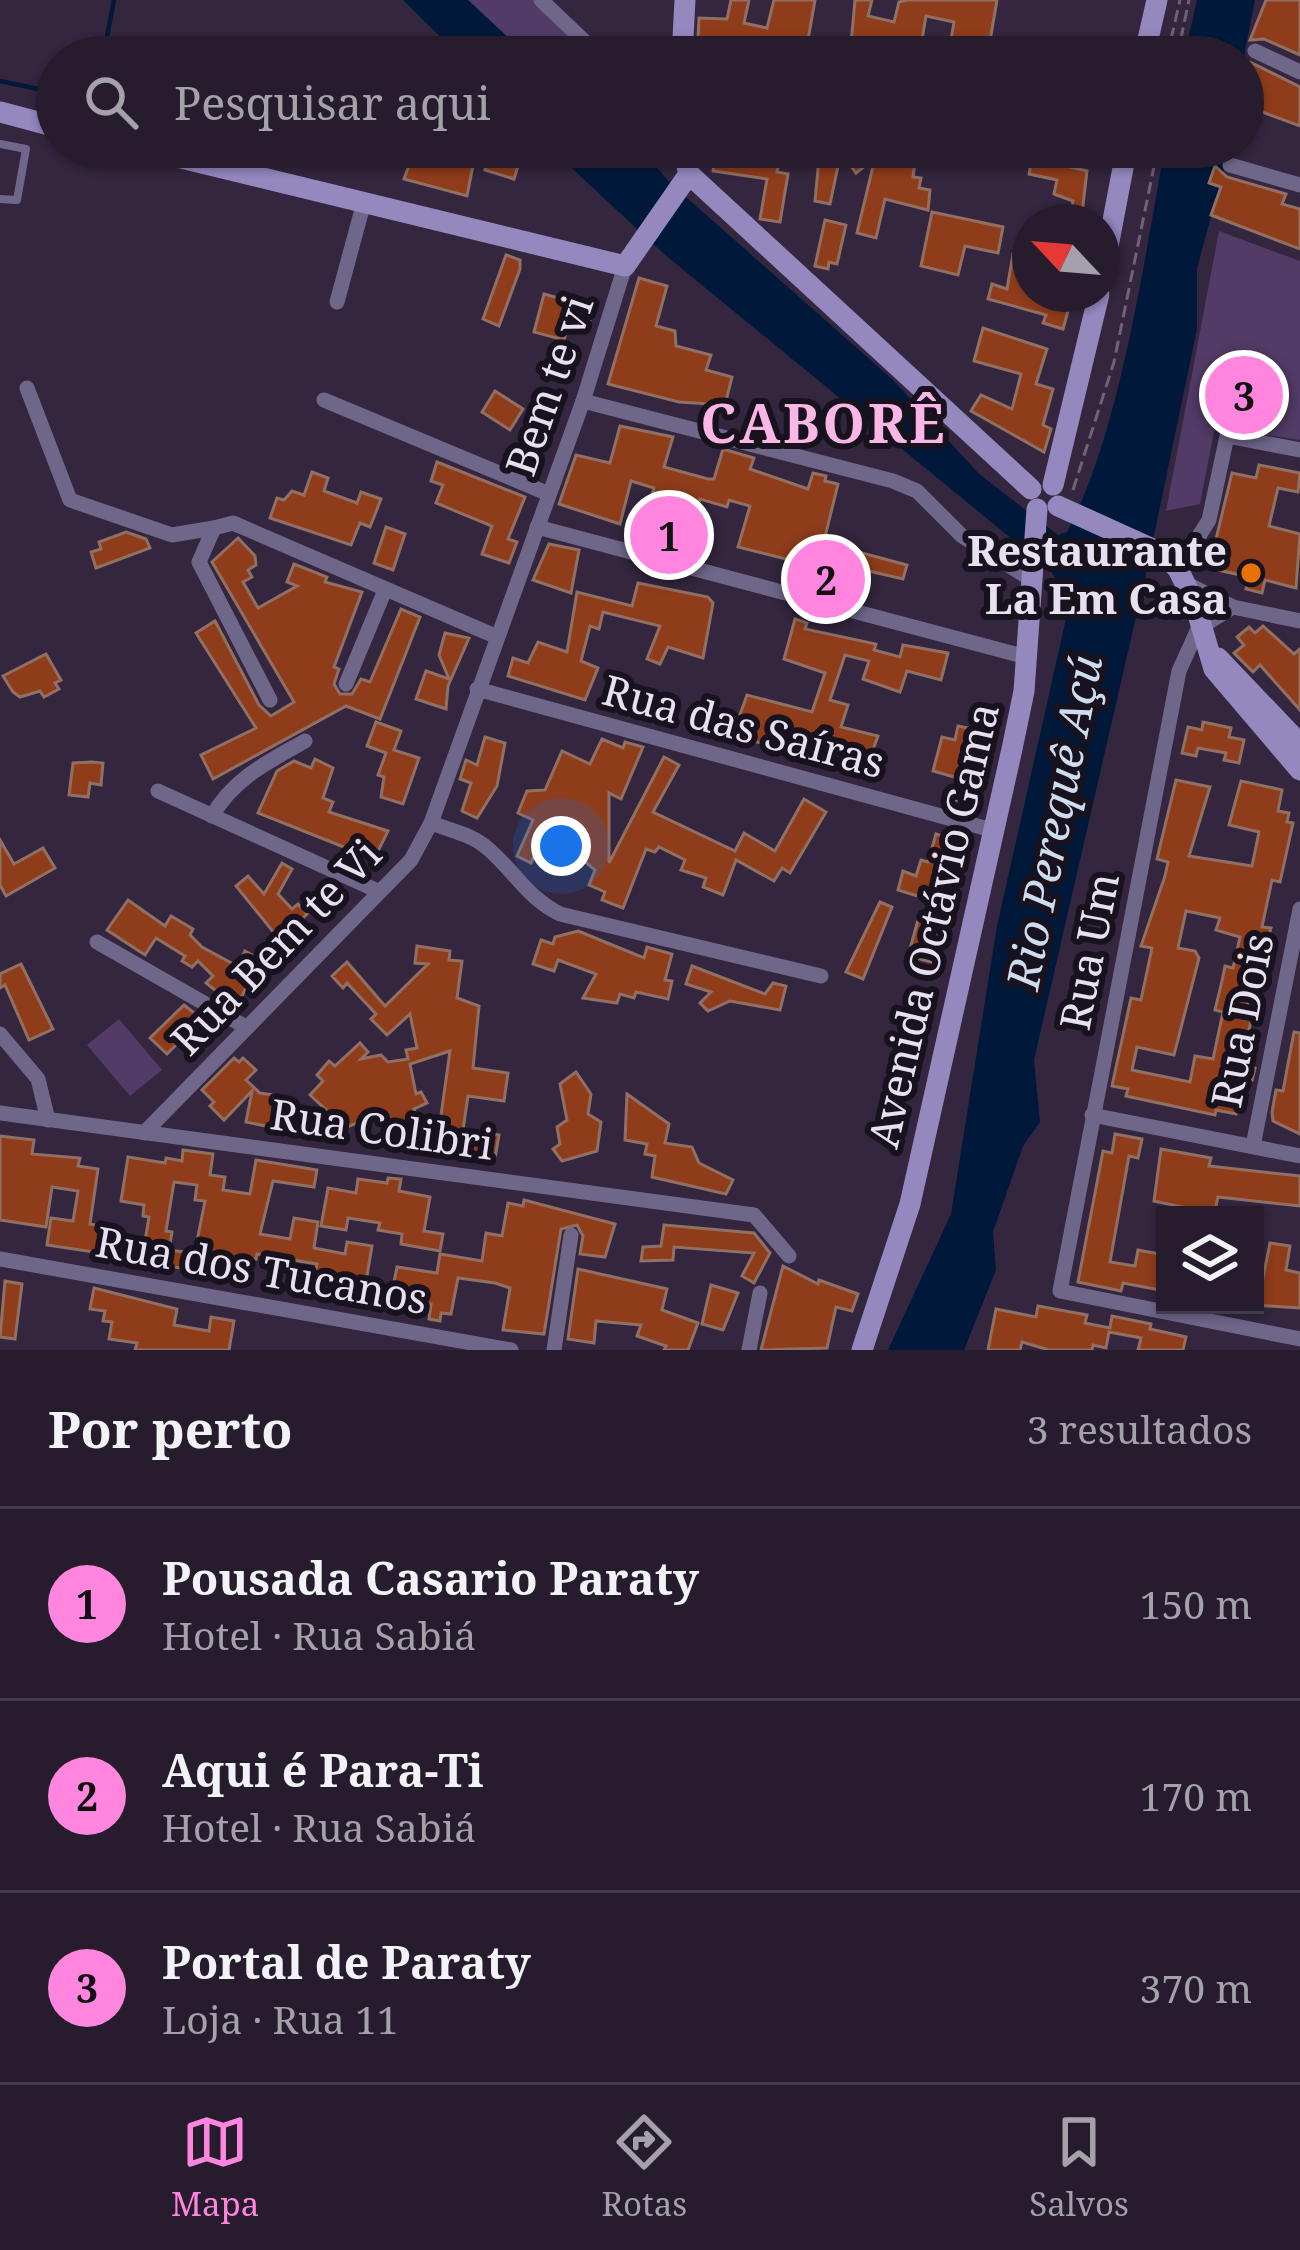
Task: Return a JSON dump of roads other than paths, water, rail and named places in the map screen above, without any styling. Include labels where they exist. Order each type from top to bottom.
[{"type":"street","points":[[541,0],[579,36]]},
{"type":"street","points":[[683,36],[686,0]]},
{"type":"street","points":[[1148,36],[1156,0]]},
{"type":"street","points":[[1264,55],[1300,72]]},
{"type":"street","points":[[0,112],[36,121]]},
{"type":"street","points":[[223,168],[626,266],[689,174]]},
{"type":"street","points":[[687,168],[1047,502],[1176,569],[1233,607],[1300,621]]},
{"type":"street","points":[[1116,204],[1123,168]]},
{"type":"street","points":[[1245,168],[1298,179]]},
{"type":"street","points":[[338,302],[364,202]]},
{"type":"street","name":"Bem te vi","points":[[537,527],[626,266]]},
{"type":"street","name":"Avenida Octávio Gama","points":[[862,1350],[910,1204],[1024,691],[1029,572],[1094,312]]},
{"type":"street","points":[[28,388],[70,500],[176,536],[233,523],[495,636]]},
{"type":"street","points":[[324,400],[549,494]]},
{"type":"street","points":[[583,401],[917,491],[962,536],[1029,572]]},
{"type":"street","points":[[1176,569],[1209,520],[1227,436],[1300,450]]},
{"type":"street","points":[[537,527],[1023,656]]},
{"type":"street","name":"Rua Bem te Vi","points":[[144,1133],[411,860],[431,824],[537,527]]},
{"type":"street","points":[[214,528],[200,562],[270,700]]},
{"type":"street","points":[[1176,569],[1214,670],[1300,770]]},
{"type":"street","points":[[346,684],[385,590]]},
{"type":"street","points":[[1198,629],[1233,607]]},
{"type":"street","name":"Rua Um","points":[[1198,629],[1179,671],[1060,1292],[1300,1339]]},
{"type":"street","points":[[1209,653],[1226,662],[1300,744]]},
{"type":"street","name":"Rua das Saíras","points":[[477,689],[992,830]]},
{"type":"street","points":[[212,816],[226,793],[247,774],[305,741]]},
{"type":"street","points":[[158,791],[378,891]]},
{"type":"street","points":[[431,824],[471,836],[539,904],[560,914],[821,976]]},
{"type":"street","name":"Rua Dois","points":[[1253,1146],[1300,908]]},
{"type":"street","points":[[97,942],[244,1026]]},
{"type":"street","points":[[0,1034],[28,1060],[48,1120]]},
{"type":"street","name":"Rua Colibri","points":[[0,1113],[754,1215],[789,1256]]},
{"type":"street","points":[[1092,1115],[1300,1156]]},
{"type":"street","points":[[554,1350],[571,1235]]},
{"type":"street","name":"Rua dos Tucanos","points":[[0,1259],[511,1350]]},
{"type":"street","points":[[748,1350],[760,1293]]},
{"type":"lane","points":[[0,144],[26,149],[17,200],[0,199]]},
{"type":"water","points":[[403,0],[468,0],[507,36],[440,36]]},
{"type":"water","points":[[1197,0],[1255,0],[1248,36],[1189,36]]},
{"type":"water","name":"Rio Perequê Açú","points":[[572,168],[657,168],[893,380],[979,474],[1058,535],[1067,532],[1102,446],[1139,293],[1161,168],[1224,168],[1197,268],[1197,329],[1147,569],[1034,1060],[1040,1122],[1023,1146],[993,1232],[996,1270],[964,1350],[888,1350],[951,1214],[997,926],[1066,619],[1064,595],[1051,571],[664,254]]},
{"type":"waterway","points":[[107,36],[114,0]]},
{"type":"waterway","points":[[0,81],[36,89]]},
{"type":"place","name":"Portal de Paraty","points":[[1244,395]]},
{"type":"place","name":"Pousada Casario Paraty","points":[[669,535]]},
{"type":"place","name":"Restaurante La Em Casa","points":[[1251,573]]},
{"type":"place","name":"Aqui é Para-Ti","points":[[826,579]]},
{"type":"district","name":"CABORÊ","points":[[824,422]]}]
